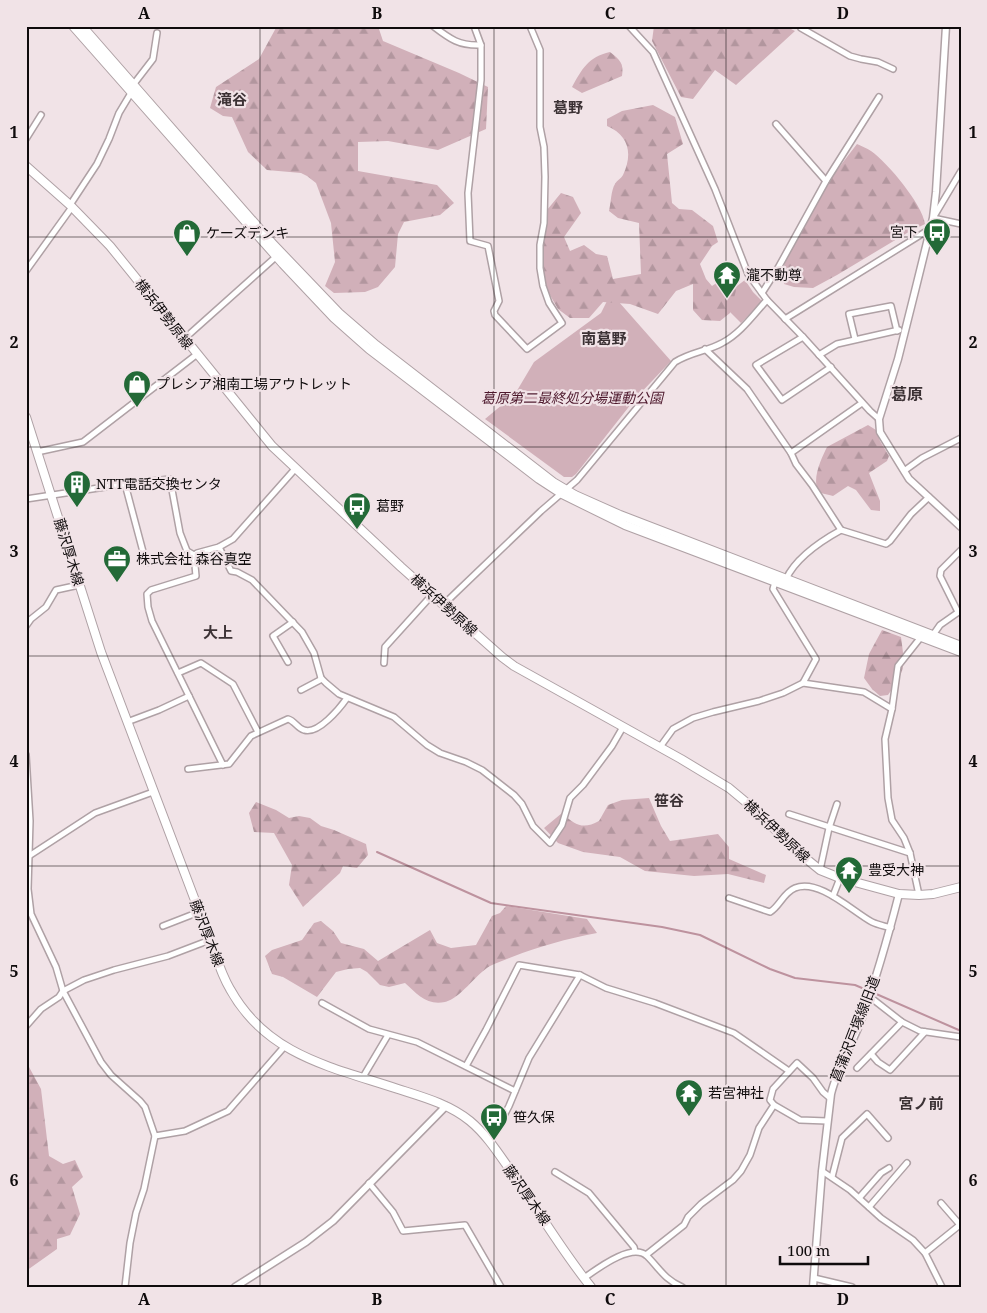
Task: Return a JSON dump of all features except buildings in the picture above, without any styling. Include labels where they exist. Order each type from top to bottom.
[{"type":"main road","points":[[73,26],[132,89],[278,255],[376,345],[564,492],[625,525],[961,652]]},
{"type":"main road","points":[[82,26],[132,89]]},
{"type":"main road","name":"横浜伊勢原線","points":[[26,166],[71,206],[120,258],[259,432],[295,469],[442,605],[514,666],[660,747],[729,788],[747,802],[820,870],[840,878],[899,894],[920,895],[939,893],[961,887]]},
{"type":"main road","name":"藤沢厚木線","points":[[26,416],[100,652],[225,980],[239,1004],[259,1026],[284,1047],[306,1059],[446,1106],[472,1122],[490,1142],[590,1287]]},
{"type":"main road","points":[[564,492],[620,516],[961,646]]},
{"type":"street","points":[[433,26],[452,40],[461,44],[481,45]]},
{"type":"street","points":[[474,26],[481,45],[480,80],[468,193],[470,241],[488,246],[499,301],[494,315],[527,349],[562,323],[549,304],[540,268],[540,245],[544,223],[545,177],[544,148],[540,126],[540,50],[530,26]]},
{"type":"street","points":[[629,26],[653,52],[715,188],[748,274],[767,300],[879,419]]},
{"type":"street","points":[[802,26],[801,28],[850,56],[861,60],[878,62],[894,69]]},
{"type":"street","points":[[946,26],[933,218],[906,329],[879,419],[880,432],[909,479],[961,528]]},
{"type":"street","points":[[26,271],[71,206],[97,164],[119,113],[132,89],[153,59],[156,33]]},
{"type":"street","points":[[762,293],[826,181],[879,97]]},
{"type":"street","points":[[26,139],[41,115]]},
{"type":"street","points":[[776,124],[826,181]]},
{"type":"street","points":[[933,218],[961,171]]},
{"type":"street","points":[[933,218],[961,224]]},
{"type":"street","points":[[785,318],[930,229]]},
{"type":"street","points":[[184,339],[278,255]]},
{"type":"street","points":[[442,605],[541,511],[577,480],[675,362],[687,354],[720,344],[731,338],[767,300]]},
{"type":"street","points":[[855,339],[849,314],[891,306],[897,331]]},
{"type":"street","points":[[819,355],[837,344],[906,329]]},
{"type":"street","points":[[803,337],[756,366],[782,400],[830,368]]},
{"type":"street","points":[[705,349],[747,389],[840,530],[886,544],[910,514],[929,497]]},
{"type":"street","points":[[38,452],[83,442],[196,355]]},
{"type":"street","points":[[791,453],[862,403]]},
{"type":"street","points":[[904,471],[922,458],[961,438]]},
{"type":"street","points":[[26,498],[170,479],[180,533],[187,552],[194,555],[219,547],[233,539],[295,469]]},
{"type":"street","points":[[125,484],[146,563]]},
{"type":"street","points":[[786,578],[820,542],[840,530]]},
{"type":"street","points":[[219,547],[231,571],[252,580],[302,632],[313,651],[321,678],[339,694],[394,717],[426,745],[440,753],[466,762],[494,779],[522,804],[533,826],[550,843],[562,825],[570,798],[583,785],[612,746],[623,727]]},
{"type":"street","points":[[933,635],[940,625],[959,612],[940,576],[941,570],[961,550]]},
{"type":"street","points":[[194,555],[196,576],[157,588],[146,594],[150,615],[223,765]]},
{"type":"street","points":[[775,582],[773,589],[816,659],[803,683]]},
{"type":"street","points":[[26,626],[31,619],[46,607],[56,590],[78,585]]},
{"type":"street","points":[[384,663],[385,647],[432,595]]},
{"type":"street","points":[[288,662],[272,636],[293,622]]},
{"type":"street","points":[[920,895],[910,853],[904,838],[892,820],[888,798],[885,739],[892,710],[898,666],[921,637]]},
{"type":"street","points":[[178,673],[201,663],[230,680],[237,689],[258,732]]},
{"type":"street","points":[[301,690],[321,678]]},
{"type":"street","points":[[660,747],[674,729],[693,718],[758,701],[783,693],[803,683],[864,692],[892,710]]},
{"type":"street","points":[[127,722],[189,696]]},
{"type":"street","points":[[188,770],[229,764],[241,750],[246,740],[258,732],[288,719],[305,730],[312,731],[333,716],[347,698]]},
{"type":"street","points":[[26,755],[30,821],[28,889],[31,914],[56,967],[63,991],[101,1062],[145,1107],[155,1136],[130,1243],[125,1287]]},
{"type":"street","points":[[29,856],[95,813],[153,792]]},
{"type":"street","points":[[820,870],[829,828],[837,804]]},
{"type":"street","points":[[789,814],[910,853]]},
{"type":"street","points":[[833,896],[840,878]]},
{"type":"street","points":[[729,898],[770,912],[784,896],[796,888],[811,888],[833,896],[873,923],[891,928]]},
{"type":"street","name":"菖蒲沢戸塚線旧道","points":[[813,1287],[830,1098],[871,994],[899,894]]},
{"type":"street","points":[[163,926],[199,912]]},
{"type":"street","points":[[26,1026],[41,1009],[59,997],[63,991],[84,980],[168,956],[210,940]]},
{"type":"street","points":[[466,1066],[519,965],[580,975],[606,988],[655,1003],[734,1033],[789,1071]]},
{"type":"street","points":[[490,1142],[529,1058],[580,975]]},
{"type":"street","points":[[871,994],[902,1022],[926,1032],[961,1038]]},
{"type":"street","points":[[322,1004],[369,1029],[417,1042],[515,1091]]},
{"type":"street","points":[[857,1068],[902,1022]]},
{"type":"street","points":[[870,1054],[890,1070],[926,1032]]},
{"type":"street","points":[[363,1077],[388,1035]]},
{"type":"street","points":[[155,1136],[185,1131],[222,1115],[237,1102],[284,1047]]},
{"type":"street","points":[[828,1121],[800,1120],[774,1105],[770,1100],[773,1089],[797,1063],[830,1098]]},
{"type":"street","points":[[646,1255],[684,1225],[688,1216],[733,1180],[741,1171],[750,1156],[759,1128],[774,1105]]},
{"type":"street","points":[[235,1287],[321,1231],[333,1221],[446,1106]]},
{"type":"street","points":[[832,1177],[842,1138],[867,1114],[888,1138]]},
{"type":"street","points":[[869,1207],[908,1163]]},
{"type":"street","points":[[859,1198],[881,1173],[889,1168]]},
{"type":"street","points":[[822,1171],[912,1240],[925,1253],[942,1287]]},
{"type":"street","points":[[555,1172],[589,1192],[634,1247],[635,1251]]},
{"type":"street","points":[[369,1183],[393,1212],[403,1231],[465,1226],[501,1287]]},
{"type":"street","points":[[925,1253],[961,1225],[941,1203]]},
{"type":"street","points":[[584,1278],[620,1256],[635,1251],[646,1255],[667,1279],[682,1287]]},
{"type":"street","points":[[814,1278],[852,1287]]},
{"type":"green space","points":[[277,26],[378,26],[383,41],[488,87],[486,129],[438,150],[388,141],[358,142],[358,171],[437,185],[454,203],[440,215],[404,222],[398,234],[395,267],[378,287],[365,292],[334,293],[325,286],[335,262],[331,223],[316,183],[301,173],[267,170],[248,152],[232,117],[223,116],[210,108],[216,87],[259,59]]},
{"type":"green space","points":[[654,26],[785,26],[795,31],[736,85],[715,70],[693,99],[681,97],[652,41]]},
{"type":"green space","points":[[610,52],[620,62],[622,76],[582,93],[572,87],[586,65],[596,57]]},
{"type":"green space","points":[[653,105],[675,117],[683,144],[667,154],[672,203],[679,209],[692,210],[713,226],[718,242],[712,246],[700,264],[706,279],[712,286],[736,270],[740,272],[730,313],[720,321],[702,320],[693,310],[693,284],[676,291],[658,314],[630,304],[603,302],[589,318],[570,318],[558,309],[543,283],[541,258],[546,231],[547,210],[561,193],[573,197],[581,213],[564,237],[570,251],[584,245],[596,254],[607,256],[613,279],[641,274],[639,223],[618,218],[609,211],[613,190],[623,175],[628,160],[628,153],[627,146],[620,134],[607,126],[607,119],[622,111]]},
{"type":"green space","points":[[857,144],[871,151],[895,174],[918,206],[925,224],[813,288],[794,287],[784,284],[784,265],[803,220],[817,204],[827,183]]},
{"type":"green space","points":[[745,280],[762,301],[741,323],[718,300]]},
{"type":"green space","name":"葛原第二最終処分場運動公園","points":[[611,293],[671,361],[635,399],[576,474],[572,477],[564,477],[485,419],[515,394],[534,362],[601,313]]},
{"type":"green space","points":[[868,425],[876,430],[889,456],[887,461],[869,473],[880,501],[880,511],[871,510],[856,490],[848,486],[833,496],[821,493],[816,483],[818,470],[827,447]]},
{"type":"green space","points":[[882,630],[901,637],[903,668],[888,695],[880,696],[864,678],[869,654]]},
{"type":"green space","points":[[649,798],[661,826],[670,841],[718,834],[729,847],[729,859],[766,875],[764,883],[728,874],[694,876],[645,871],[620,857],[583,852],[558,843],[544,828],[562,813],[579,825],[593,824],[599,821],[608,805],[622,800]]},
{"type":"green space","points":[[256,802],[276,810],[289,818],[299,816],[310,818],[321,826],[366,844],[368,855],[357,868],[343,866],[340,873],[303,907],[289,885],[292,865],[274,833],[254,832],[249,813]]},
{"type":"green space","points":[[506,906],[587,919],[597,933],[543,946],[490,966],[457,996],[451,1000],[439,1003],[428,1001],[405,983],[389,987],[380,985],[360,968],[336,972],[317,997],[283,977],[272,974],[265,956],[272,950],[302,940],[314,923],[321,921],[333,931],[341,943],[364,949],[378,961],[430,930],[437,943],[451,948],[476,945],[492,916],[500,913]]},
{"type":"green space","points":[[29,1067],[41,1089],[49,1156],[63,1164],[75,1160],[83,1177],[72,1187],[80,1214],[70,1235],[57,1239],[57,1249],[26,1271],[26,1068]]},
{"type":"waterway","points":[[377,852],[491,903],[662,927],[700,935],[770,969],[795,978],[855,985],[869,991]]},
{"type":"waterway","points":[[874,993],[961,1031]]},
{"type":"place","name":"宮下","points":[[937,256]]},
{"type":"place","name":"ケーズデンキ","points":[[187,257]]},
{"type":"place","name":"瀧不動尊","points":[[727,299]]},
{"type":"place","name":"プレシア湘南工場アウトレット","points":[[137,408]]},
{"type":"place","name":"NTT電話交換センタ","points":[[77,508]]},
{"type":"place","name":"葛野","points":[[357,530]]},
{"type":"place","name":"株式会社 森谷真空","points":[[117,583]]},
{"type":"place","name":"豊受大神","points":[[849,894]]},
{"type":"place","name":"若宮神社","points":[[689,1117]]},
{"type":"place","name":"笹久保","points":[[494,1141]]},
{"type":"district","name":"滝谷","points":[[232,100]]},
{"type":"district","name":"葛野","points":[[568,108]]},
{"type":"district","name":"南葛野","points":[[604,339]]},
{"type":"district","name":"葛原","points":[[907,394]]},
{"type":"district","name":"大上","points":[[218,633]]},
{"type":"district","name":"笹谷","points":[[669,801]]},
{"type":"district","name":"宮ノ前","points":[[921,1104]]}]
